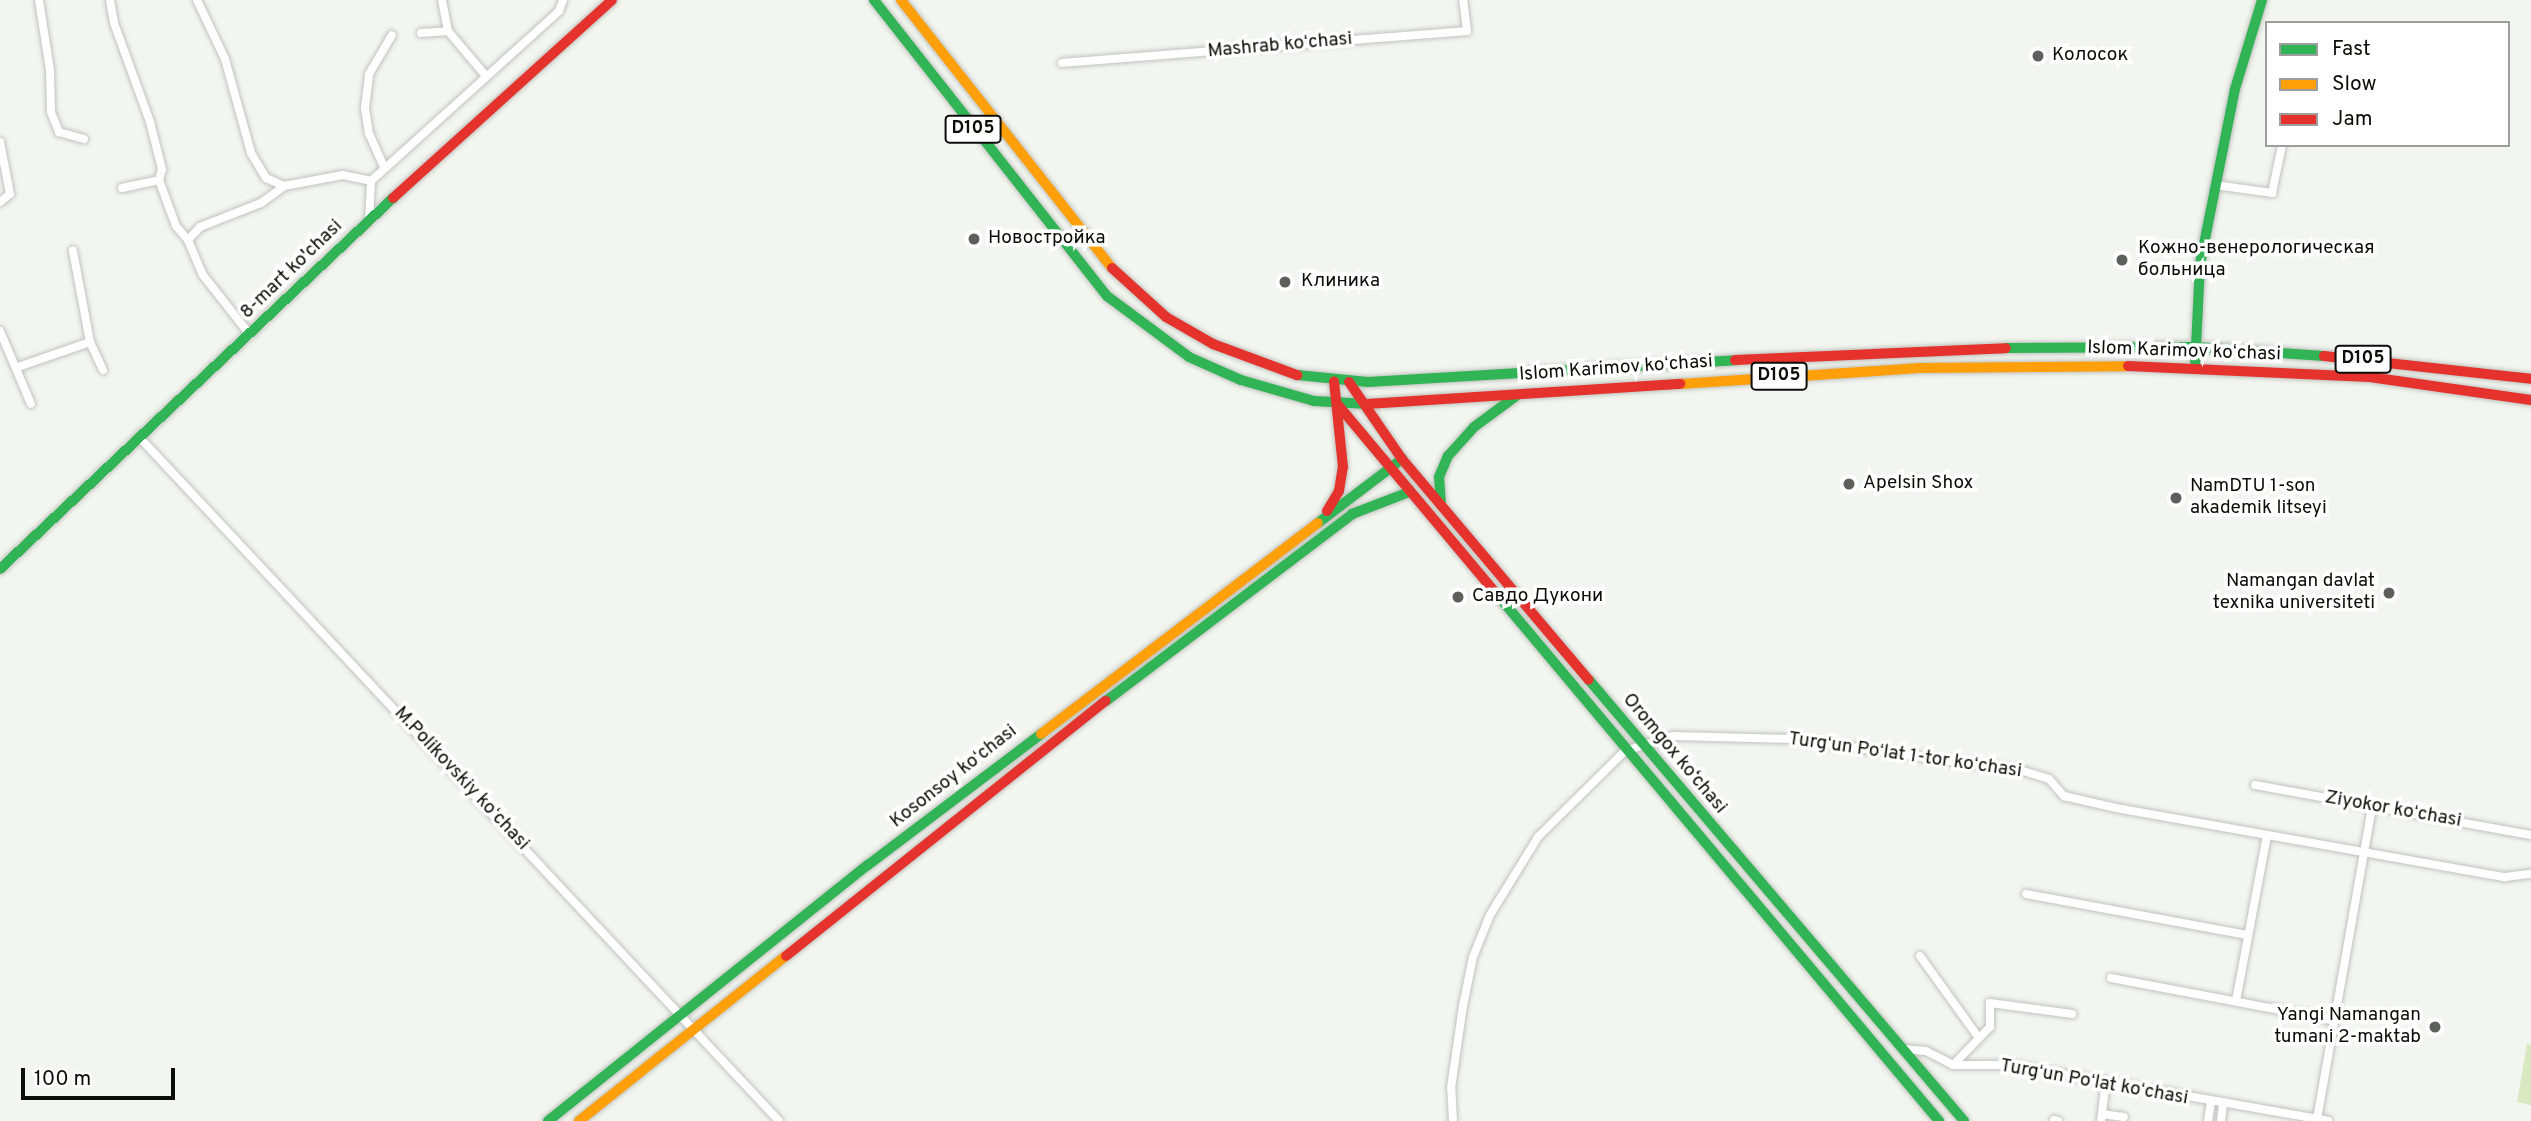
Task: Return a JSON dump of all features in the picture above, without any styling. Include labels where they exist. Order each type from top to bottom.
[{"type":"main road","name":"8-mart ko'chasi","points":[[0,569],[141,439],[369,220],[612,0]]},
{"type":"main road","name":"Islom Karimov koʻchasi","points":[[874,0],[1072,257],[1107,296],[1189,357],[1241,380],[1338,405],[1919,368],[2195,367],[2369,377],[2531,400]]},
{"type":"main road","name":"Islom Karimov koʻchasi","points":[[901,0],[1086,241],[1125,283],[1167,317],[1213,344],[1256,363],[1349,382],[1926,349],[2195,347],[2390,360],[2531,379]]},
{"type":"main road","points":[[2195,367],[2200,264],[2235,89],[2262,0]]},
{"type":"main road","points":[[1324,516],[1342,480],[1334,381]]},
{"type":"main road","name":"Oromgox ko‘chasi","points":[[1349,382],[1361,405],[1402,459],[1964,1121]]},
{"type":"main road","points":[[1441,505],[1439,477],[1448,456],[1486,417],[1523,392]]},
{"type":"main road","name":"Oromgox ko‘chasi","points":[[1338,405],[1388,469],[1939,1121]]},
{"type":"main road","name":"Kosonsoy koʻchasi","points":[[548,1121],[877,858],[1402,459]]},
{"type":"main road","name":"Kosonsoy koʻchasi","points":[[579,1121],[696,1031],[1228,606],[1352,514],[1409,492]]},
{"type":"street","points":[[39,0],[50,70],[51,112],[60,132],[84,139]]},
{"type":"street","points":[[110,0],[114,23],[161,159],[159,180],[176,226],[188,240],[203,275],[250,335]]},
{"type":"street","points":[[197,0],[225,59],[256,162],[265,178],[284,186]]},
{"type":"street","points":[[442,0],[448,31],[486,76]]},
{"type":"street","points":[[369,220],[370,180],[559,11],[564,0]]},
{"type":"street","name":"Mashrab koʻchasi","points":[[1062,63],[1467,31],[1463,0]]},
{"type":"street","points":[[421,33],[448,31]]},
{"type":"street","points":[[384,167],[369,134],[365,108],[369,74],[392,35]]},
{"type":"street","points":[[0,142],[10,194],[0,202]]},
{"type":"street","points":[[2216,185],[2272,193],[2282,147]]},
{"type":"street","points":[[188,240],[200,227],[261,203],[284,186],[343,175],[370,180]]},
{"type":"street","points":[[122,188],[159,180]]},
{"type":"street","points":[[72,251],[90,342],[103,370]]},
{"type":"street","points":[[0,331],[32,404]]},
{"type":"street","points":[[18,367],[90,342]]},
{"type":"street","name":"M.Polikovskiy koʻchasi","points":[[141,439],[779,1121]]},
{"type":"street","name":"Turgʻun Poʻlat 1-tor koʻchasi","points":[[1625,751],[1673,736],[1740,736],[1940,759],[2049,779],[2064,796],[2072,799],[2364,854],[2505,877],[2531,874]]},
{"type":"street","points":[[1453,1121],[1451,1087],[1463,1006],[1473,957],[1490,915],[1538,837],[1625,751]]},
{"type":"street","name":"Ziyokor koʻchasi","points":[[2255,785],[2531,835]]},
{"type":"street","points":[[2317,1119],[2372,807]]},
{"type":"street","points":[[2236,1001],[2267,836]]},
{"type":"street","points":[[2026,894],[2247,935]]},
{"type":"street","points":[[1920,956],[1979,1038]]},
{"type":"street","points":[[2111,978],[2333,1020]]},
{"type":"street","points":[[1953,1065],[1990,1027],[1990,1003],[2072,1014]]},
{"type":"street","name":"Turgʻun Poʻlat koʻchasi","points":[[1903,1049],[1926,1051],[1953,1065],[2012,1065],[2211,1103],[2328,1121]]},
{"type":"street","points":[[2106,1083],[2101,1117],[2124,1117]]},
{"type":"street","points":[[2208,1121],[2211,1103]]},
{"type":"street","points":[[2221,1121],[2223,1105]]},
{"type":"green space","points":[[2527,1044],[2531,1045],[2531,1105],[2517,1102]]},
{"type":"traffic: fast","points":[[874,0],[1107,296],[1189,357],[1241,380],[1314,401],[1368,404]]},
{"type":"traffic: fast","points":[[2195,367],[2200,264],[2235,89],[2262,0]]},
{"type":"traffic: fast","points":[[0,569],[393,198]]},
{"type":"traffic: fast","points":[[2006,348],[2195,347],[2324,356]]},
{"type":"traffic: fast","points":[[1297,375],[1368,382],[1735,360]]},
{"type":"traffic: fast","points":[[1441,505],[1439,477],[1448,456],[1474,427],[1516,396]]},
{"type":"traffic: fast","points":[[1318,523],[1402,459]]},
{"type":"traffic: fast","points":[[1106,701],[1352,514],[1409,492]]},
{"type":"traffic: fast","points":[[1495,592],[1939,1121]]},
{"type":"traffic: fast","points":[[1589,680],[1964,1121]]},
{"type":"traffic: fast","points":[[548,1121],[868,865],[1041,734]]},
{"type":"traffic: slow","points":[[901,0],[1112,268]]},
{"type":"traffic: slow","points":[[1680,384],[1919,368],[2128,366]]},
{"type":"traffic: slow","points":[[1041,734],[1318,523]]},
{"type":"traffic: slow","points":[[579,1121],[786,956]]},
{"type":"traffic: jam","points":[[393,198],[612,0]]},
{"type":"traffic: jam","points":[[1112,268],[1166,317],[1213,344],[1297,375]]},
{"type":"traffic: jam","points":[[1735,360],[2006,348]]},
{"type":"traffic: jam","points":[[2324,356],[2531,379]]},
{"type":"traffic: jam","points":[[2128,366],[2369,377],[2531,400]]},
{"type":"traffic: jam","points":[[1327,511],[1339,491],[1343,467],[1334,381]]},
{"type":"traffic: jam","points":[[1349,382],[1402,459],[1589,680]]},
{"type":"traffic: jam","points":[[1368,404],[1680,384]]},
{"type":"traffic: jam","points":[[1338,405],[1495,592]]},
{"type":"traffic: jam","points":[[786,956],[1106,701]]},
{"type":"place","name":"Колосок","points":[[2038,56]]},
{"type":"place","name":"Новостройка","points":[[974,239]]},
{"type":"place","name":"Кожно-венерологическая больница","points":[[2122,260]]},
{"type":"place","name":"Клиника","points":[[1285,282]]},
{"type":"place","name":"Apelsin Shox","points":[[1849,484]]},
{"type":"place","name":"NamDTU 1-son akademik litseyi","points":[[2176,498]]},
{"type":"place","name":"Namangan davlat texnika universiteti","points":[[2389,593]]},
{"type":"place","name":"Савдо Дукони","points":[[1458,597]]},
{"type":"place","name":"Yangi Namangan tumani 2-maktab","points":[[2435,1027]]}]
